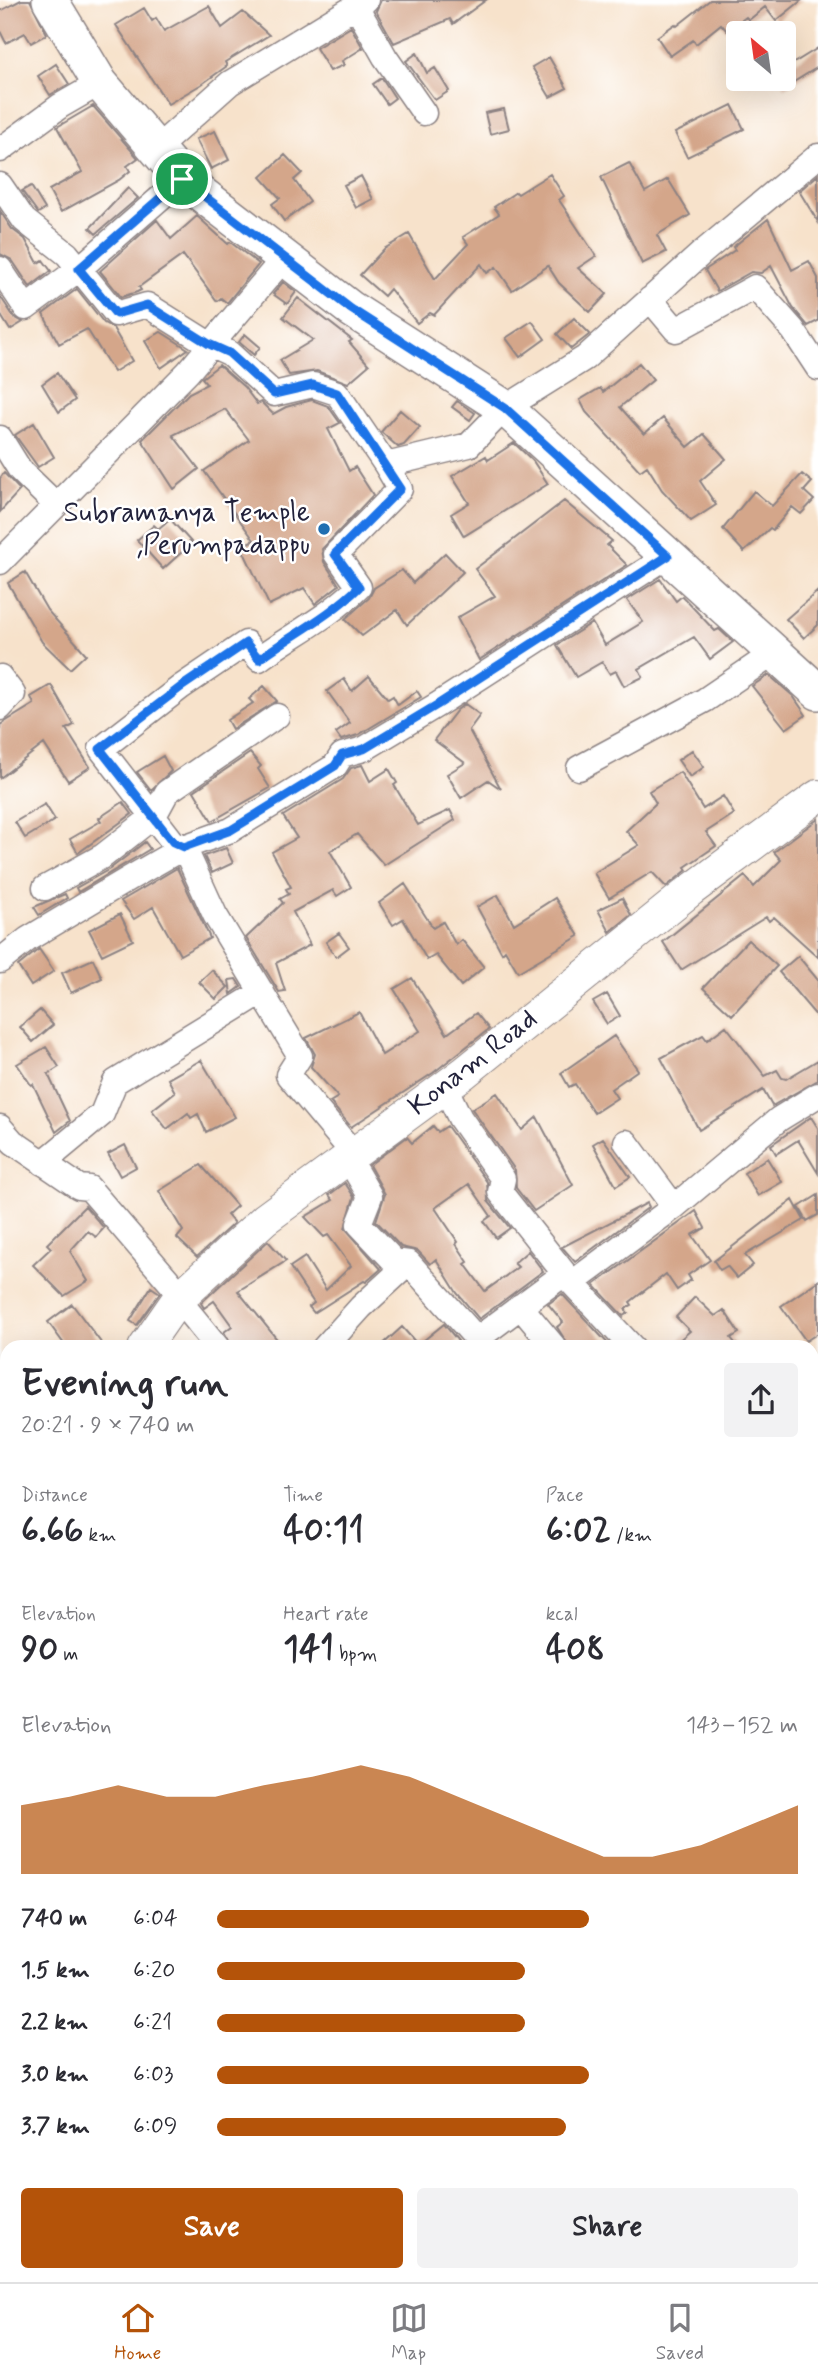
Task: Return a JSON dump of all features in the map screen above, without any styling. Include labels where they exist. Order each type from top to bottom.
[{"type":"main road","points":[[50,0],[100,83],[182,179],[351,309],[505,408],[818,692]]},
{"type":"street","points":[[155,150],[230,83],[361,3],[386,57],[424,113]]},
{"type":"street","points":[[0,150],[60,106],[100,83]]},
{"type":"street","points":[[386,465],[468,445],[505,408],[584,358],[818,156]]},
{"type":"street","points":[[0,270],[26,307],[79,269],[182,179]]},
{"type":"street","points":[[0,185],[24,220],[67,254],[116,314],[147,305],[209,344],[229,353],[274,394],[313,385],[337,393],[400,489],[335,554],[359,587],[340,606],[297,631],[259,659],[246,643],[181,687],[100,749],[173,842],[184,847],[215,915],[300,1056],[288,1074],[350,1156],[370,1196],[359,1224],[394,1261],[409,1263],[477,1339],[520,1306],[568,1278],[674,1207],[779,1119],[818,1095]]},
{"type":"street","points":[[0,562],[188,372],[284,258]]},
{"type":"street","points":[[650,299],[676,330],[755,287],[793,330],[818,368]]},
{"type":"street","points":[[0,438],[20,470],[56,505]]},
{"type":"street","points":[[0,961],[28,939],[184,847],[231,830],[335,766],[342,755],[364,749],[437,705],[668,556]]},
{"type":"street","points":[[579,768],[705,700],[774,653]]},
{"type":"street","points":[[0,677],[13,694],[0,708]]},
{"type":"street","points":[[45,888],[103,856],[154,816],[167,792],[277,716]]},
{"type":"street","name":"Konam Road","points":[[150,1340],[178,1299],[265,1219],[445,1087],[691,890],[818,796]]},
{"type":"street","points":[[43,1163],[102,1114],[115,1082],[262,992]]},
{"type":"street","points":[[445,1087],[460,1118],[503,1179],[500,1192],[568,1278],[626,1340]]},
{"type":"street","points":[[0,1127],[13,1142],[43,1163],[79,1187],[89,1188],[174,1287],[178,1299],[211,1340]]},
{"type":"street","points":[[626,1142],[674,1207]]},
{"type":"street","points":[[331,1340],[361,1307],[409,1263]]},
{"type":"street","points":[[520,1306],[548,1340]]},
{"type":"building","points":[[21,0],[30,0],[47,34],[31,43],[25,33],[6,43],[0,31],[0,11]]},
{"type":"building","points":[[381,0],[486,0],[453,24],[450,19],[394,43],[376,11]]},
{"type":"building","points":[[710,0],[802,0],[776,21],[765,7],[749,20],[746,17],[741,21],[726,21],[726,30],[721,24],[696,44],[693,40],[670,56],[657,37],[675,24],[677,26]]},
{"type":"building","points":[[209,6],[222,28],[243,12],[269,35],[225,62],[227,66],[202,84],[168,104],[116,25],[144,8],[152,21],[156,18],[164,31]]},
{"type":"building","points":[[351,27],[363,48],[342,61],[344,65],[330,71],[316,48]]},
{"type":"building","points":[[818,48],[818,67],[796,81],[796,62]]},
{"type":"building","points":[[417,53],[427,73],[435,68],[449,91],[435,100],[406,61]]},
{"type":"building","points":[[549,57],[567,88],[550,97],[532,67]]},
{"type":"building","points":[[56,64],[69,84],[50,95],[38,76]]},
{"type":"building","points":[[382,78],[395,98],[387,104],[373,84]]},
{"type":"building","points":[[732,105],[744,129],[687,157],[675,133]]},
{"type":"building","points":[[93,106],[138,158],[127,166],[130,171],[119,180],[61,212],[49,190],[82,172],[57,127]]},
{"type":"building","points":[[504,109],[509,129],[490,134],[485,113]]},
{"type":"building","points":[[215,131],[229,160],[211,169],[196,139]]},
{"type":"building","points":[[285,155],[302,173],[294,180],[310,202],[284,221],[272,204],[280,198],[261,177]]},
{"type":"building","points":[[629,163],[645,192],[668,179],[690,215],[657,235],[666,252],[642,264],[601,177]]},
{"type":"building","points":[[550,174],[564,196],[559,200],[596,256],[578,268],[607,294],[590,312],[559,283],[548,266],[512,290],[496,267],[487,273],[481,264],[434,315],[430,313],[417,323],[390,289],[384,296],[360,275],[384,249],[409,234],[435,279],[468,244],[463,237],[499,214],[494,207]]},
{"type":"building","points":[[818,175],[818,222],[799,191]]},
{"type":"building","points":[[361,176],[373,199],[356,208],[344,185]]},
{"type":"building","points":[[31,186],[45,209],[38,213],[22,191]]},
{"type":"building","points":[[128,188],[138,198],[96,234],[90,228]]},
{"type":"building","points":[[0,211],[12,229],[25,239],[38,263],[43,260],[51,271],[30,287],[12,260],[0,254]]},
{"type":"building","points":[[197,216],[228,244],[230,242],[259,264],[227,303],[221,298],[217,301],[183,255],[139,287],[141,290],[121,297],[100,271],[157,220],[171,239]]},
{"type":"building","points":[[768,219],[792,270],[809,261],[818,278],[818,321],[808,326],[793,308],[771,266],[761,273],[751,272],[717,291],[705,270],[735,250],[733,247]]},
{"type":"building","points":[[283,282],[296,292],[287,304],[273,294]]},
{"type":"building","points":[[77,289],[104,323],[113,328],[132,361],[114,372],[87,329],[59,344],[43,314]]},
{"type":"building","points":[[0,296],[14,317],[23,322],[10,330],[0,314]]},
{"type":"building","points":[[298,298],[352,340],[349,342],[369,365],[348,383],[317,371],[289,375],[280,360],[313,340],[283,317]]},
{"type":"building","points":[[574,318],[590,334],[571,349],[557,334]]},
{"type":"building","points":[[532,321],[545,339],[520,357],[506,338]]},
{"type":"building","points":[[161,332],[188,349],[161,368],[145,341]]},
{"type":"building","points":[[245,334],[260,347],[254,355],[239,342]]},
{"type":"building","points":[[639,363],[653,380],[620,407],[644,434],[663,418],[688,447],[704,434],[726,459],[700,481],[716,505],[691,521],[662,490],[647,466],[640,471],[586,412],[580,400],[600,388],[603,392]]},
{"type":"building","points":[[219,365],[244,387],[257,404],[261,402],[273,414],[286,407],[312,400],[328,406],[340,423],[328,429],[349,471],[355,467],[373,495],[322,549],[324,562],[339,585],[315,604],[304,588],[269,605],[241,546],[254,540],[204,471],[249,440],[225,409],[173,435],[199,469],[174,489],[142,440],[189,393],[207,384],[202,378]]},
{"type":"building","points":[[57,373],[75,400],[59,412],[42,384]]},
{"type":"building","points":[[457,401],[475,413],[470,420],[452,407]]},
{"type":"building","points":[[400,410],[420,427],[404,445],[398,447],[381,432]]},
{"type":"building","points":[[34,423],[54,457],[38,467],[15,435]]},
{"type":"building","points":[[514,443],[533,461],[548,484],[464,536],[451,514],[469,503],[452,476],[486,456],[488,460]]},
{"type":"building","points":[[4,473],[20,490],[0,512],[0,478]]},
{"type":"building","points":[[802,474],[812,482],[804,491],[814,500],[801,514],[792,507],[773,530],[770,528],[744,552],[723,529],[754,491],[772,506]]},
{"type":"building","points":[[564,501],[612,541],[607,545],[627,565],[479,660],[457,618],[495,596],[475,569]]},
{"type":"building","points":[[170,519],[192,543],[163,569],[137,540],[154,525],[158,529]]},
{"type":"building","points":[[445,553],[463,572],[407,625],[397,610],[362,636],[345,619],[369,598],[374,588],[402,570],[413,583]]},
{"type":"building","points":[[25,572],[47,610],[86,654],[70,669],[42,642],[8,583]]},
{"type":"building","points":[[660,579],[676,601],[682,596],[715,631],[719,629],[733,642],[710,659],[694,637],[639,669],[643,677],[624,686],[616,671],[610,674],[602,662],[576,677],[557,645],[592,623],[605,645],[643,622],[627,600]]},
{"type":"building","points":[[818,591],[818,625],[804,638],[786,619]]},
{"type":"building","points":[[769,675],[793,696],[806,715],[786,729],[752,686]]},
{"type":"building","points":[[369,676],[388,699],[393,696],[398,705],[417,691],[421,697],[358,735],[341,740],[336,733],[350,723],[327,691],[344,679],[352,691]]},
{"type":"building","points":[[51,685],[74,725],[66,729],[90,767],[68,781],[44,744],[0,778],[0,725],[34,704],[31,697]]},
{"type":"building","points":[[264,686],[277,701],[232,729],[227,720],[253,703],[249,699]]},
{"type":"building","points":[[465,704],[480,715],[469,730],[501,789],[488,780],[461,798],[447,774],[465,763],[434,740],[457,710]]},
{"type":"building","points":[[692,750],[704,767],[690,777],[678,760]]},
{"type":"building","points":[[250,753],[261,766],[258,769],[270,788],[212,821],[194,791]]},
{"type":"building","points":[[163,756],[171,771],[151,790],[137,772]]},
{"type":"building","points":[[362,765],[370,781],[389,769],[397,783],[394,785],[418,825],[450,810],[455,820],[384,865],[357,834],[330,851],[351,887],[337,896],[333,890],[293,912],[310,945],[276,963],[285,991],[279,992],[246,938],[283,903],[280,899],[289,894],[286,889],[291,887],[272,852],[297,838],[283,816],[343,779],[351,768]]},
{"type":"building","points":[[680,772],[703,809],[723,796],[734,814],[706,832],[716,846],[685,867],[687,870],[666,887],[652,872],[609,898],[594,873],[639,845],[626,831],[656,803],[649,791]]},
{"type":"building","points":[[123,802],[132,814],[78,853],[70,839],[101,821],[99,818]]},
{"type":"building","points":[[45,804],[55,820],[25,838],[15,822]]},
{"type":"building","points":[[818,819],[818,957],[774,917],[769,921],[766,917],[681,970],[663,942],[745,876],[754,887],[781,860],[774,852]]},
{"type":"building","points":[[145,842],[150,849],[78,892],[76,888],[110,869]]},
{"type":"building","points":[[226,848],[233,863],[212,873],[204,856]]},
{"type":"building","points":[[177,868],[210,938],[180,955],[153,907],[134,919],[121,901]]},
{"type":"building","points":[[405,884],[433,928],[443,922],[456,945],[462,940],[484,967],[461,986],[436,955],[427,960],[403,919],[393,925],[379,903]]},
{"type":"building","points":[[65,894],[67,898],[39,915],[34,907]]},
{"type":"building","points":[[498,895],[514,924],[555,898],[579,936],[518,972],[505,950],[502,953],[477,907]]},
{"type":"building","points":[[622,898],[631,915],[610,932],[598,910]]},
{"type":"building","points":[[120,914],[133,940],[102,955],[89,930]]},
{"type":"building","points":[[339,933],[349,947],[336,957],[326,942]]},
{"type":"building","points":[[748,940],[777,966],[732,1015],[703,988]]},
{"type":"building","points":[[39,949],[54,971],[31,986],[18,966]]},
{"type":"building","points":[[798,956],[818,980],[818,1018],[779,972]]},
{"type":"building","points":[[93,959],[102,978],[71,993],[62,973]]},
{"type":"building","points":[[212,970],[228,987],[216,999],[199,982]]},
{"type":"building","points":[[412,978],[447,1034],[476,1013],[489,1029],[433,1073],[351,1127],[330,1102],[338,1097],[311,1067],[315,1054],[306,1038],[359,1012],[382,1055],[420,1031],[394,989]]},
{"type":"building","points":[[236,979],[241,987],[231,994],[229,980]]},
{"type":"building","points":[[607,994],[620,1016],[607,1024],[593,1002]]},
{"type":"building","points":[[40,1010],[53,1025],[33,1042],[20,1027]]},
{"type":"building","points":[[726,1026],[765,1076],[777,1070],[782,1078],[786,1079],[818,1060],[818,1080],[772,1106],[763,1090],[699,1130],[661,1058],[703,1035],[707,1040]]},
{"type":"building","points":[[614,1036],[638,1070],[611,1089],[617,1098],[594,1113],[575,1084],[569,1087],[561,1073]]},
{"type":"building","points":[[46,1047],[59,1067],[48,1074],[70,1121],[56,1132],[33,1084],[31,1085],[17,1064]]},
{"type":"building","points":[[201,1060],[235,1117],[206,1132],[198,1114],[191,1118],[188,1113],[167,1129],[152,1110],[175,1092],[168,1079]]},
{"type":"building","points":[[497,1093],[522,1130],[537,1117],[573,1185],[534,1211],[516,1188],[515,1170],[472,1109]]},
{"type":"building","points":[[811,1117],[818,1128],[818,1173],[798,1140],[776,1154],[771,1145]]},
{"type":"building","points":[[433,1126],[438,1132],[447,1126],[487,1182],[488,1201],[510,1228],[496,1238],[484,1221],[491,1216],[469,1184],[435,1208],[458,1242],[456,1244],[468,1262],[465,1264],[485,1291],[518,1267],[514,1263],[528,1251],[543,1271],[479,1319],[457,1293],[436,1259],[430,1264],[418,1251],[401,1247],[376,1221],[385,1194],[369,1165],[407,1137],[412,1143]]},
{"type":"building","points":[[603,1138],[630,1177],[616,1186],[593,1144]]},
{"type":"building","points":[[125,1145],[136,1167],[120,1176],[108,1154]]},
{"type":"building","points":[[767,1158],[782,1182],[758,1196],[744,1173]]},
{"type":"building","points":[[201,1165],[237,1206],[227,1215],[234,1223],[197,1257],[177,1238],[183,1231],[159,1191]]},
{"type":"building","points":[[345,1183],[354,1197],[345,1228],[381,1269],[366,1282],[314,1313],[309,1307],[314,1303],[290,1267],[305,1257],[326,1290],[351,1266],[328,1235],[324,1237],[305,1217],[333,1200],[329,1195]]},
{"type":"building","points":[[818,1195],[818,1215],[807,1221],[799,1207]]},
{"type":"building","points":[[793,1200],[804,1220],[745,1255],[753,1265],[737,1278],[727,1266],[720,1270],[714,1261]]},
{"type":"building","points":[[647,1203],[649,1207],[575,1262],[562,1247]]},
{"type":"building","points":[[85,1206],[104,1228],[96,1237],[88,1231],[70,1251],[88,1281],[64,1296],[33,1265],[51,1248],[47,1244]]},
{"type":"building","points":[[696,1211],[705,1228],[692,1235],[710,1260],[688,1275],[691,1280],[677,1290],[666,1274],[630,1302],[632,1305],[625,1309],[628,1313],[623,1316],[594,1285]]},
{"type":"building","points":[[268,1241],[286,1261],[238,1291],[278,1340],[228,1340],[224,1332],[232,1326],[214,1301],[204,1308],[201,1303]]},
{"type":"building","points":[[818,1281],[818,1333],[805,1340],[781,1306]]},
{"type":"building","points":[[151,1287],[160,1293],[137,1325],[130,1321]]},
{"type":"building","points":[[562,1294],[605,1340],[565,1340],[557,1327],[563,1322],[548,1304]]},
{"type":"building","points":[[695,1297],[715,1316],[724,1310],[739,1333],[731,1338],[733,1340],[679,1340],[690,1331],[676,1317]]},
{"type":"building","points":[[72,1304],[99,1340],[61,1340],[48,1322]]},
{"type":"building","points":[[444,1324],[457,1340],[424,1340]]},
{"type":"building","points":[[402,1327],[414,1340],[388,1340]]},
{"type":"place","name":"Subramanya Temple ,Perumpadappu","points":[[324,529]]},
{"type":"route","points":[[182,179],[351,309],[505,408],[668,556],[437,705],[364,749],[342,755],[335,766],[231,830],[184,847],[173,842],[100,749],[181,687],[246,643],[259,659],[297,631],[340,606],[359,587],[335,554],[400,489],[337,393],[313,385],[274,394],[229,353],[209,344],[147,305],[116,314],[79,269],[182,179]]}]
